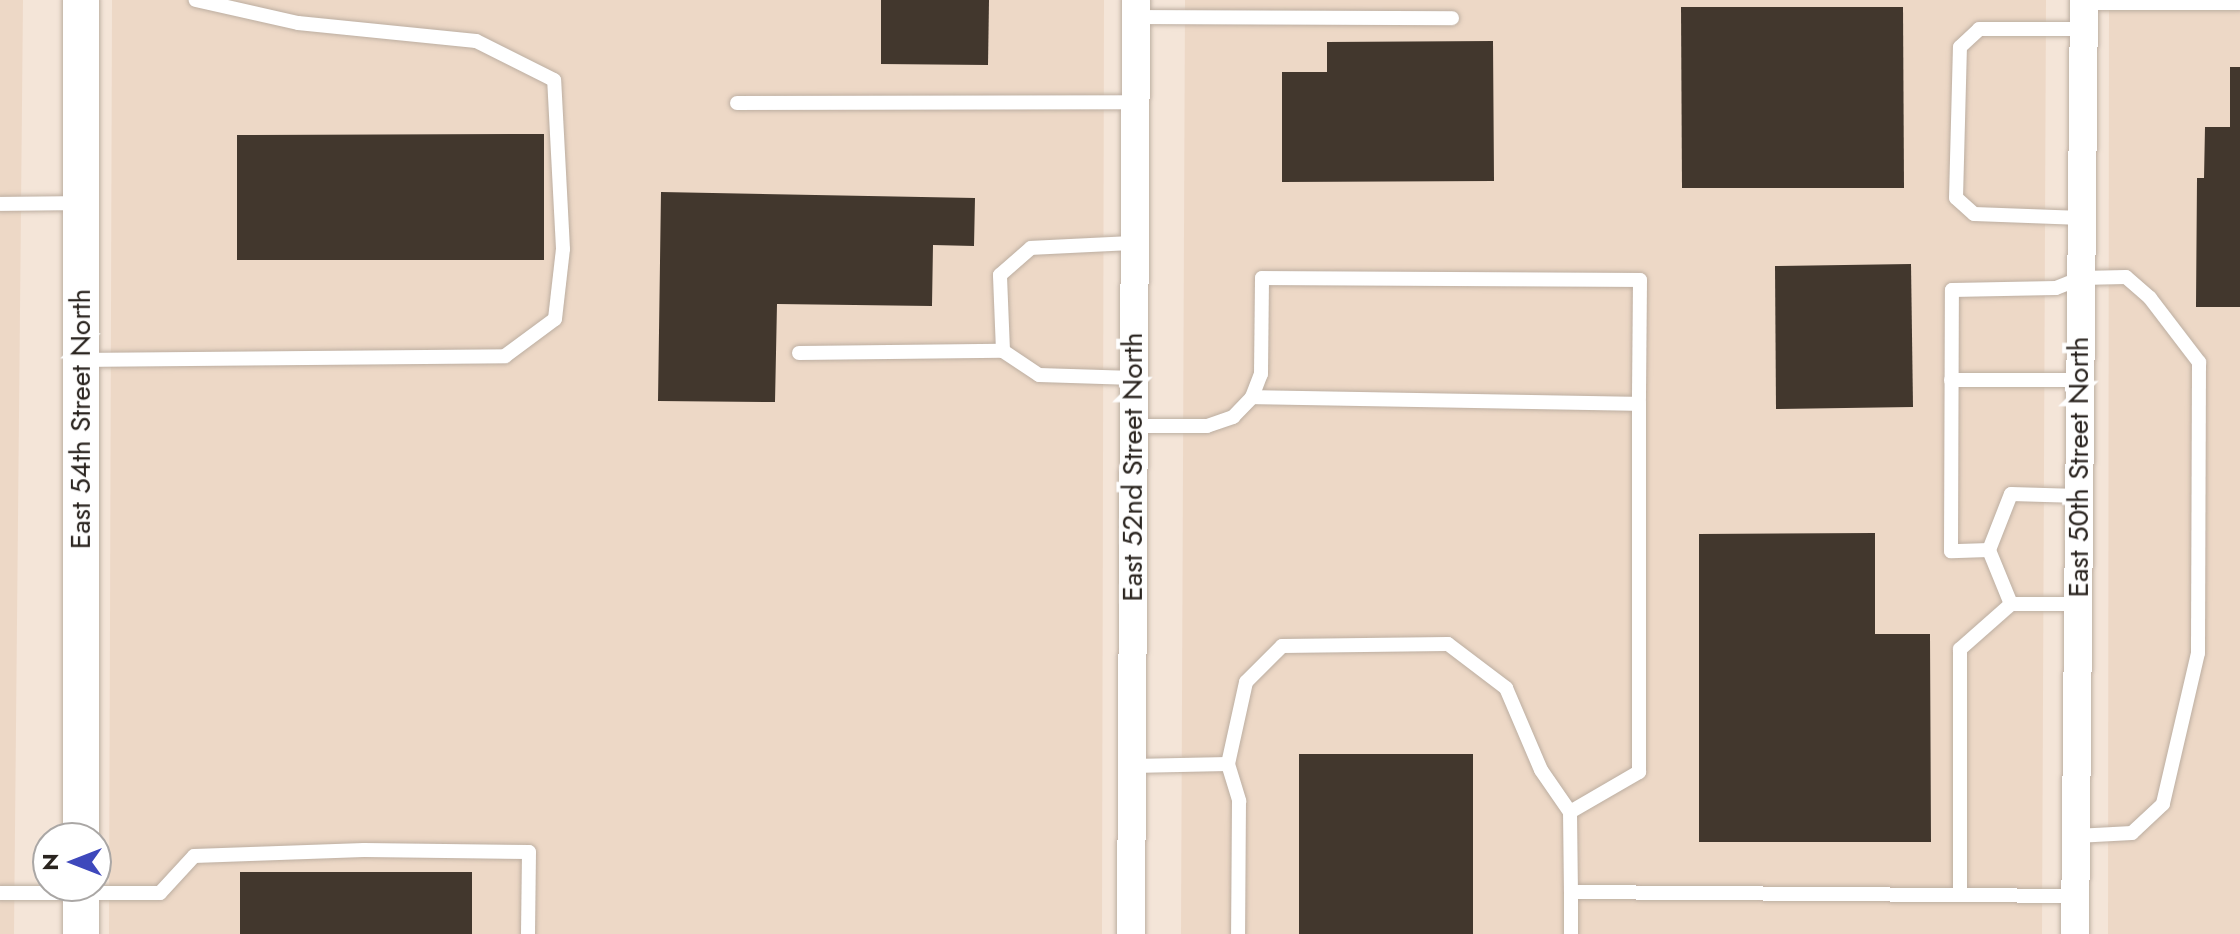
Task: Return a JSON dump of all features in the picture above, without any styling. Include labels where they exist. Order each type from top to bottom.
[{"type":"street","name":"East 54th Street North","points":[[81,0],[81,822]]},
{"type":"street","name":"East 52nd Street North","points":[[1131,934],[1136,9]]},
{"type":"street","name":"East 50th Street North","points":[[2075,934],[2084,11]]},
{"type":"street","points":[[81,902],[81,934]]},
{"type":"lane","points":[[81,360],[505,356],[555,319],[563,249],[554,80],[476,41],[298,23],[196,0]]},
{"type":"lane","points":[[2082,218],[1974,214],[1956,198],[1960,47],[1979,29],[2084,11],[2240,3]]},
{"type":"lane","points":[[1136,9],[1452,18]]},
{"type":"lane","points":[[737,103],[1135,102]]},
{"type":"lane","points":[[0,204],[81,203]]},
{"type":"lane","points":[[1003,351],[1000,275],[1031,248],[1135,243]]},
{"type":"lane","points":[[1989,550],[1951,551],[1952,290],[2056,288],[2081,278],[2126,277],[2150,298],[2199,362],[2198,653],[2163,804],[2132,833],[2076,836]]},
{"type":"lane","points":[[1134,426],[1207,426],[1233,417],[1252,397],[1261,374],[1262,278],[1640,280],[1639,772],[1570,812]]},
{"type":"lane","points":[[799,353],[1003,351],[1039,375],[1134,378]]},
{"type":"lane","points":[[1951,380],[2080,380]]},
{"type":"lane","points":[[1252,397],[1639,404]]},
{"type":"lane","points":[[2011,604],[1989,550],[2011,494],[2079,496]]},
{"type":"lane","points":[[1960,895],[1960,649],[2011,604],[2078,604]]},
{"type":"lane","points":[[1238,934],[1239,801],[1228,764],[1246,682],[1282,646],[1448,644],[1506,688],[1541,770],[1570,812],[1571,934]]},
{"type":"lane","points":[[1132,766],[1228,764]]},
{"type":"lane","points":[[112,891],[160,893],[194,856],[364,850],[529,852],[528,934]]},
{"type":"lane","points":[[0,893],[32,892]]},
{"type":"lane","points":[[1571,892],[2076,896]]},
{"type":"shaded area","points":[[0,0],[23,0],[14,934],[0,934]]},
{"type":"shaded area","points":[[112,0],[1104,0],[1102,934],[109,934],[109,902],[112,902],[112,822],[109,822]]},
{"type":"shaded area","points":[[1185,0],[2046,0],[2042,934],[1181,934]]},
{"type":"shaded area","points":[[2109,0],[2240,0],[2240,934],[2108,934]]},
{"type":"building","points":[[881,0],[989,0],[988,65],[881,64]]},
{"type":"building","points":[[1681,7],[1903,7],[1904,188],[1682,188]]},
{"type":"building","points":[[1493,41],[1494,181],[1282,182],[1282,72],[1327,72],[1327,42]]},
{"type":"building","points":[[2230,67],[2240,67],[2240,307],[2196,307],[2197,178],[2204,178],[2205,127],[2230,127]]},
{"type":"building","points":[[544,134],[544,260],[237,260],[237,135]]},
{"type":"building","points":[[661,192],[975,198],[974,246],[933,245],[932,306],[777,304],[775,402],[658,401]]},
{"type":"building","points":[[1911,264],[1913,407],[1776,409],[1775,266]]},
{"type":"building","points":[[1875,533],[1875,634],[1930,634],[1931,842],[1699,842],[1699,534]]},
{"type":"building","points":[[1299,754],[1473,754],[1473,934],[1299,934]]},
{"type":"building","points":[[240,872],[472,872],[472,934],[240,934]]}]
